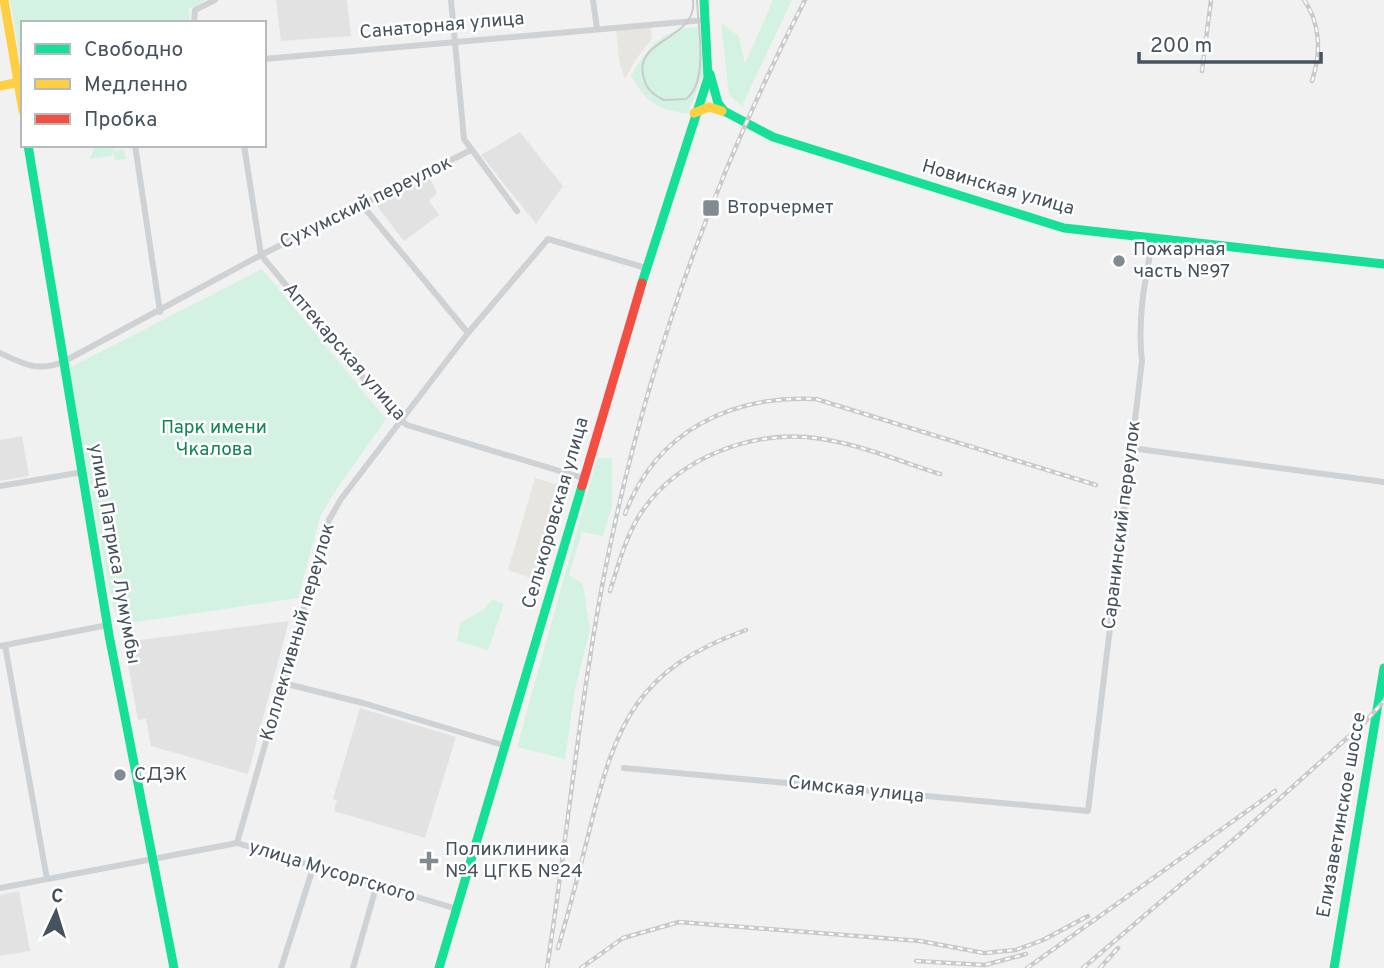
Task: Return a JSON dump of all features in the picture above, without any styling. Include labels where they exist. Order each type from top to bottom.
[{"type":"main road","points":[[0,86],[21,82],[4,0]]},
{"type":"main road","points":[[704,0],[709,68],[718,103],[724,111]]},
{"type":"main road","name":"Селькоровская улица","points":[[439,968],[646,268],[709,68]]},
{"type":"main road","points":[[694,113],[709,107],[724,111]]},
{"type":"main road","name":"Новинская улица","points":[[724,111],[744,124],[773,137],[1064,228],[1384,264]]},
{"type":"main road","name":"улица Патриса Лумумбы","points":[[28,147],[108,625],[151,860],[174,968]]},
{"type":"main road","name":"Елизаветинское шоссе","points":[[1334,968],[1384,668]]},
{"type":"street","points":[[194,21],[195,10],[215,0]]},
{"type":"street","points":[[451,0],[464,139],[517,211]]},
{"type":"street","points":[[593,0],[597,29]]},
{"type":"street","name":"Санаторная улица","points":[[266,59],[706,20]]},
{"type":"street","points":[[135,147],[160,312]]},
{"type":"street","points":[[244,147],[261,255]]},
{"type":"street","name":"Сухумский переулок","points":[[0,353],[31,368],[50,368],[160,312],[261,255],[471,150]]},
{"type":"street","points":[[362,205],[468,333]]},
{"type":"street","name":"Коллективный переулок","points":[[237,843],[329,520],[468,333],[548,239],[646,268]]},
{"type":"street","name":"Саранинский переулок","points":[[1088,811],[1142,360],[1139,335],[1153,239]]},
{"type":"street","name":"Аптекарская улица","points":[[261,255],[401,421],[583,478]]},
{"type":"street","points":[[1131,448],[1384,482]]},
{"type":"street","points":[[0,486],[83,472]]},
{"type":"street","points":[[47,879],[2,645],[108,625]]},
{"type":"street","points":[[283,683],[363,703],[506,746]]},
{"type":"street","name":"Симская улица","points":[[624,768],[1088,811]]},
{"type":"street","name":"улица Мусоргского","points":[[0,887],[237,843],[457,909]]},
{"type":"street","points":[[281,968],[314,865]]},
{"type":"street","points":[[353,968],[377,884]]},
{"type":"shaded area","points":[[276,0],[347,0],[351,36],[281,41]]},
{"type":"shaded area","points":[[651,27],[652,39],[625,79],[619,61],[616,30]]},
{"type":"shaded area","points":[[520,132],[563,186],[536,224],[481,155]]},
{"type":"shaded area","points":[[429,176],[437,193],[429,201],[439,215],[404,241],[377,206],[377,202]]},
{"type":"shaded area","points":[[22,436],[29,476],[0,481],[0,440]]},
{"type":"shaded area","points":[[535,478],[568,488],[542,582],[508,570]]},
{"type":"shaded area","points":[[289,621],[248,774],[151,746],[146,719],[138,720],[124,642]]},
{"type":"shaded area","points":[[360,708],[456,737],[425,838],[334,811],[337,800],[333,799]]},
{"type":"shaded area","points":[[19,891],[30,951],[0,956],[0,895]]},
{"type":"green space","points":[[10,0],[206,0],[189,9],[190,21],[21,21],[21,66]]},
{"type":"green space","points":[[773,0],[792,0],[742,106],[729,95],[721,23],[739,36],[745,64]]},
{"type":"green space","points":[[701,27],[703,75],[688,113],[654,104],[631,76],[658,40],[677,30]]},
{"type":"green space","points":[[94,147],[114,147],[113,151],[124,149],[126,159],[115,160],[113,152],[111,156],[90,159]]},
{"type":"green space","name":"Парк имени Чкалова","points":[[262,269],[386,419],[320,517],[298,598],[123,624],[117,618],[111,600],[69,368]]},
{"type":"green space","points":[[597,458],[612,458],[612,506],[603,536],[582,532],[569,575],[583,584],[590,630],[575,689],[565,759],[517,747]]},
{"type":"green space","points":[[492,599],[504,604],[488,650],[457,641],[460,623],[486,608]]},
{"type":"tram line","points":[[693,0],[692,14],[685,24],[654,47],[646,56],[642,67],[648,88],[664,100],[686,99],[698,80],[700,53],[697,0]]},
{"type":"railway","points":[[547,968],[603,581],[638,430],[659,356],[710,211],[739,140],[805,0]]},
{"type":"railway","points":[[1202,71],[1211,0]]},
{"type":"railway","points":[[1304,0],[1314,19],[1318,39],[1312,81]]},
{"type":"railway","points":[[625,514],[639,485],[656,460],[677,440],[700,424],[726,412],[785,399],[816,399],[1096,485]]},
{"type":"railway","points":[[610,591],[630,534],[639,516],[655,495],[695,463],[719,451],[770,438],[822,439],[867,450],[940,474]]},
{"type":"railway","points":[[558,948],[600,791],[622,729],[637,704],[656,682],[679,663],[709,645],[746,630]]},
{"type":"railway","points":[[1083,968],[1240,834],[1365,722],[1384,701]]},
{"type":"railway","points":[[1027,968],[1275,791]]},
{"type":"railway","points":[[581,968],[623,938],[679,922],[920,941],[984,953],[1016,950],[1043,940],[1088,916]]},
{"type":"railway","points":[[1100,968],[1118,948]]},
{"type":"railway","points":[[916,961],[985,965],[1026,954]]},
{"type":"traffic: fast","points":[[642,283],[708,78],[704,0]]},
{"type":"traffic: fast","points":[[710,74],[718,103],[724,111],[773,137],[1064,228],[1384,264]]},
{"type":"traffic: fast","points":[[28,147],[109,635],[174,968]]},
{"type":"traffic: fast","points":[[439,968],[582,486]]},
{"type":"traffic: fast","points":[[1334,968],[1384,668]]},
{"type":"traffic: slow","points":[[4,0],[21,99]]},
{"type":"traffic: slow","points":[[0,86],[19,82]]},
{"type":"traffic: slow","points":[[694,113],[709,107],[722,111]]},
{"type":"traffic: jam","points":[[582,486],[642,283]]},
{"type":"place","name":"Вторчермет","points":[[711,208]]},
{"type":"place","name":"Пожарная часть №97","points":[[1119,261]]},
{"type":"place","name":"СДЭК","points":[[120,775]]},
{"type":"place","name":"Поликлиника №4 ЦГКБ №24","points":[[429,861]]}]
